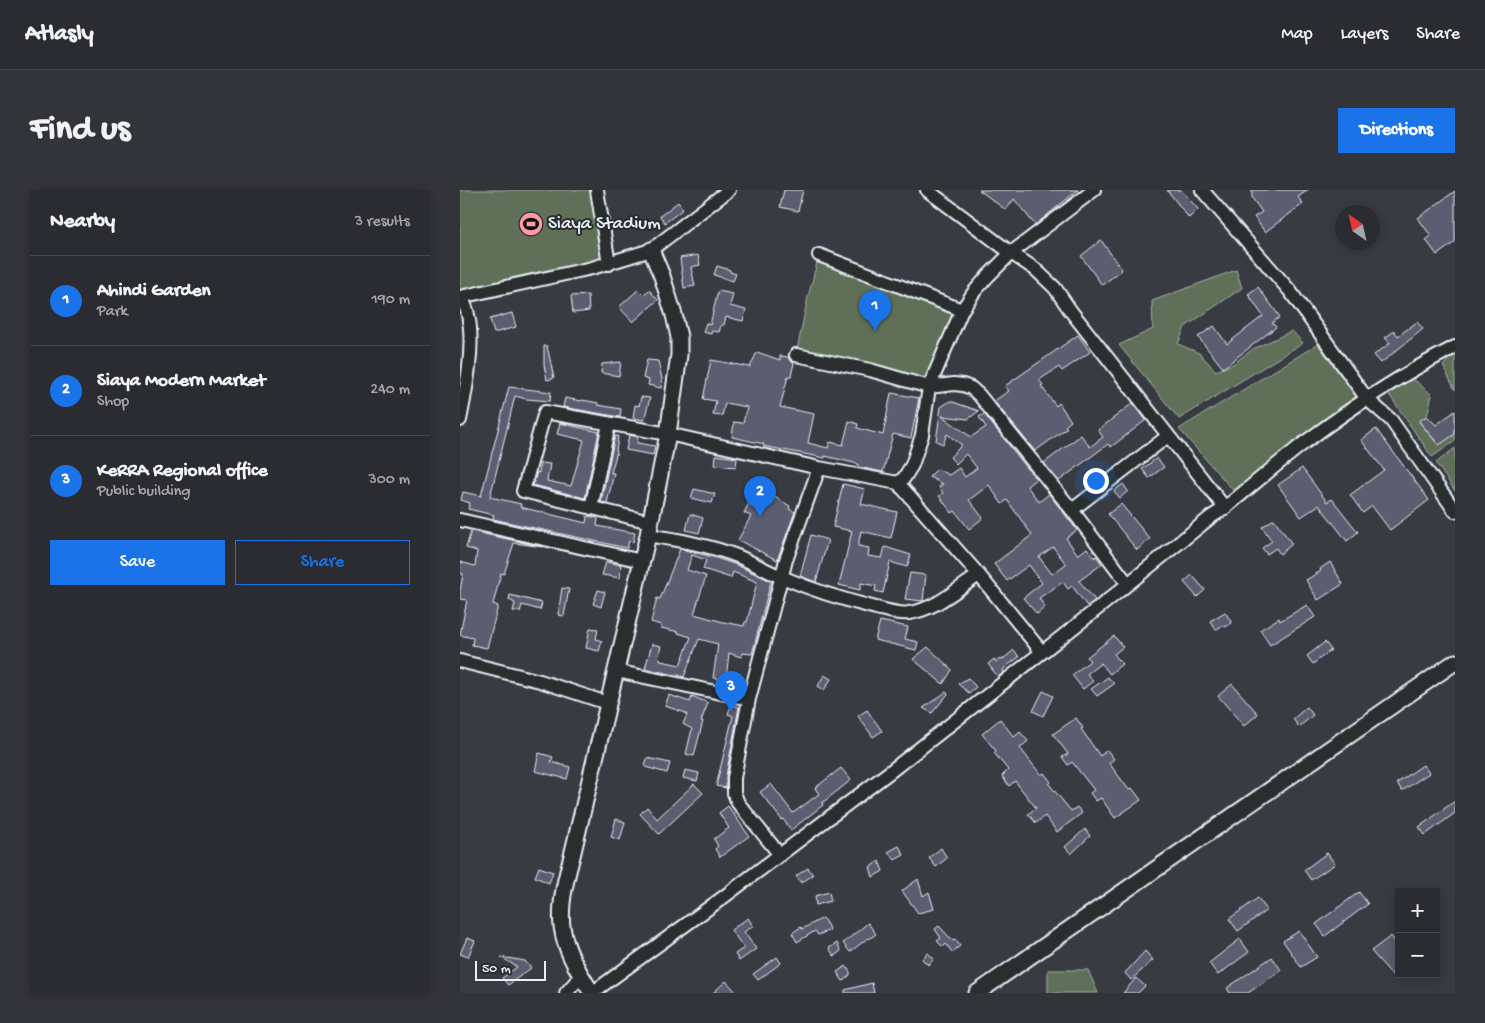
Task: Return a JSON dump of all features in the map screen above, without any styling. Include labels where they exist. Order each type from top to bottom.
[{"type":"main road","points":[[592,993],[566,946],[561,925],[561,906],[649,529],[668,434],[679,355],[679,336],[669,296],[651,250]]},
{"type":"main road","points":[[977,993],[1455,662]]},
{"type":"street","points":[[597,190],[608,264]]},
{"type":"street","points":[[460,420],[470,344],[468,315],[461,297],[608,264],[651,250],[729,190]]},
{"type":"street","points":[[927,190],[1035,269],[1055,288],[1070,310],[1225,508]]},
{"type":"street","points":[[898,483],[904,478],[912,465],[922,435],[929,387],[962,310],[974,292],[1011,253],[1093,190]]},
{"type":"street","points":[[1202,190],[1290,291],[1367,399],[1391,420],[1455,511]]},
{"type":"street","points":[[819,255],[962,310]]},
{"type":"street","points":[[592,993],[899,765],[1211,517],[1225,508],[1305,442],[1367,399],[1423,364],[1455,347]]},
{"type":"street","points":[[796,355],[870,370],[929,387],[954,384],[971,388],[979,395],[1072,510],[1128,584]]},
{"type":"street","points":[[979,575],[939,602],[922,610],[907,614],[864,605],[822,593],[715,549],[688,542],[591,508],[523,491],[545,412],[668,434],[819,468],[898,483],[979,575],[1042,652]]},
{"type":"street","points":[[591,508],[608,424]]},
{"type":"street","points":[[1072,510],[1168,436]]},
{"type":"street","points":[[780,855],[738,803],[734,793],[734,778],[749,699],[781,577],[819,468]]},
{"type":"street","points":[[460,520],[642,561]]},
{"type":"street","points":[[460,661],[540,682],[608,703]]},
{"type":"street","points":[[616,671],[749,699]]},
{"type":"street","points":[[566,993],[581,976]]},
{"type":"green space","name":"Siaya Stadium","points":[[460,190],[595,190],[608,258],[460,292]]},
{"type":"green space","points":[[819,255],[956,308],[929,387],[796,355]]},
{"type":"green space","points":[[1236,270],[1242,288],[1185,327],[1178,344],[1199,353],[1216,371],[1233,364],[1253,349],[1292,331],[1303,343],[1179,419],[1119,345],[1153,329],[1152,301]]},
{"type":"green space","points":[[1318,344],[1358,399],[1238,496],[1179,429]]},
{"type":"green space","points":[[1455,352],[1455,390],[1443,366]]},
{"type":"green space","points":[[1411,377],[1432,395],[1427,416],[1419,422],[1438,445],[1455,434],[1455,441],[1432,457],[1388,393]]},
{"type":"green space","points":[[1455,448],[1455,491],[1436,463]]},
{"type":"green space","points":[[1048,970],[1088,970],[1098,993],[1048,993]]},
{"type":"building","points":[[784,190],[803,190],[798,211],[780,207]]},
{"type":"building","points":[[979,190],[1078,190],[1035,225],[1014,199],[1006,210]]},
{"type":"building","points":[[1167,190],[1181,190],[1198,209],[1189,218]]},
{"type":"building","points":[[1252,190],[1308,190],[1298,197],[1303,204],[1265,232],[1254,217],[1262,212],[1252,198]]},
{"type":"building","points":[[1455,191],[1455,242],[1437,255],[1426,240],[1431,236],[1418,218]]},
{"type":"building","points":[[678,202],[683,209],[665,223],[660,216]]},
{"type":"building","points":[[1101,240],[1122,270],[1102,285],[1081,256]]},
{"type":"building","points":[[698,255],[700,265],[691,267],[695,286],[684,288],[680,258]]},
{"type":"building","points":[[717,266],[736,274],[733,281],[714,275]]},
{"type":"building","points":[[1258,287],[1280,317],[1272,323],[1276,327],[1223,368],[1198,337],[1214,326],[1227,344],[1263,316],[1248,294]]},
{"type":"building","points":[[638,290],[643,295],[649,290],[658,300],[633,322],[619,307]]},
{"type":"building","points":[[718,291],[733,294],[730,306],[746,310],[743,321],[726,317],[724,325],[721,325],[719,332],[712,331],[711,334],[703,332],[706,323],[710,325]]},
{"type":"building","points":[[588,295],[589,311],[573,313],[571,296]]},
{"type":"building","points":[[512,313],[516,327],[494,333],[490,319]]},
{"type":"building","points":[[1417,322],[1423,329],[1381,363],[1374,355],[1390,343],[1385,338],[1394,331],[1398,336]]},
{"type":"building","points":[[1078,335],[1090,352],[1062,371],[1059,367],[1039,380],[1043,385],[1041,386],[1056,406],[1059,403],[1071,421],[1065,426],[1067,428],[1035,451],[994,401],[1009,391],[1005,386]]},
{"type":"building","points":[[544,346],[547,346],[554,378],[547,380],[544,365]]},
{"type":"building","points":[[757,352],[780,360],[780,356],[788,357],[794,363],[791,376],[788,376],[780,407],[814,414],[808,443],[828,448],[830,442],[843,445],[849,421],[858,424],[857,428],[883,435],[891,393],[919,398],[911,438],[893,434],[883,472],[858,467],[858,464],[825,456],[825,458],[763,446],[764,444],[732,437],[734,422],[743,423],[747,407],[725,403],[722,416],[713,415],[716,401],[703,399],[711,360],[750,367]]},
{"type":"building","points":[[647,360],[658,361],[662,379],[661,388],[648,385],[649,380],[643,378]]},
{"type":"building","points":[[621,362],[619,376],[601,373],[602,364]]},
{"type":"building","points":[[509,387],[551,392],[550,401],[515,396],[490,497],[521,504],[520,507],[586,523],[587,516],[598,518],[597,526],[635,533],[633,542],[629,541],[627,548],[493,519],[494,515],[468,509],[470,503],[461,500],[463,492],[481,496]]},
{"type":"building","points":[[641,397],[650,398],[644,420],[633,418],[635,405],[639,406]]},
{"type":"building","points":[[565,398],[621,409],[620,417],[563,407]]},
{"type":"building","points":[[950,401],[979,411],[968,419],[942,416],[971,437],[986,427],[979,417],[984,414],[1036,479],[1027,486],[1039,502],[1049,494],[1077,530],[1066,538],[1078,555],[1087,548],[1094,558],[1096,556],[1102,564],[1079,581],[1095,600],[1087,606],[1072,586],[1068,589],[1063,582],[1039,598],[1045,607],[1037,614],[1023,598],[1042,583],[1029,565],[1007,581],[994,564],[1032,535],[1007,500],[1002,504],[989,485],[969,500],[983,518],[969,529],[955,511],[952,513],[939,496],[943,493],[939,487],[943,484],[929,477],[937,469],[949,475],[959,468],[965,477],[977,468],[966,454],[956,464],[950,457],[962,445],[947,434],[943,444],[936,441],[941,407]],"holes":[[[1053,547],[1066,564],[1052,574],[1039,557]]]},
{"type":"building","points":[[1133,403],[1146,420],[1111,447],[1108,444],[1059,481],[1044,463],[1081,435],[1090,447],[1103,437],[1098,430]]},
{"type":"building","points":[[1455,411],[1455,434],[1439,445],[1419,421],[1427,416],[1436,425]]},
{"type":"building","points":[[560,423],[599,432],[585,498],[533,485],[537,472],[539,473],[540,463],[550,464],[547,481],[571,486],[584,440],[557,434]]},
{"type":"building","points":[[1376,429],[1429,500],[1390,530],[1372,506],[1363,513],[1350,495],[1384,470],[1361,440]]},
{"type":"building","points":[[629,435],[638,437],[637,443],[655,446],[653,455],[626,450]]},
{"type":"building","points":[[615,436],[618,436],[617,451],[611,473],[614,473],[607,503],[601,502]]},
{"type":"building","points":[[716,455],[737,458],[736,467],[715,465]]},
{"type":"building","points":[[1157,458],[1164,467],[1149,478],[1142,469]]},
{"type":"building","points":[[1302,468],[1327,502],[1332,499],[1358,532],[1347,541],[1319,505],[1301,517],[1278,485]]},
{"type":"building","points":[[843,484],[865,489],[861,504],[897,512],[891,538],[861,531],[858,546],[869,548],[868,556],[882,558],[885,547],[911,555],[907,567],[890,562],[883,593],[875,591],[876,586],[861,583],[860,590],[839,585],[852,531],[833,527]]},
{"type":"building","points":[[1123,484],[1128,491],[1120,498],[1114,491]]},
{"type":"building","points":[[694,489],[715,494],[712,503],[691,498]]},
{"type":"building","points":[[752,490],[772,501],[773,496],[790,506],[789,509],[795,512],[777,560],[738,540],[751,516],[744,513],[750,501],[747,500]]},
{"type":"building","points":[[1121,504],[1150,539],[1137,550],[1108,514]]},
{"type":"building","points":[[690,514],[703,518],[699,533],[686,530]]},
{"type":"building","points":[[1274,519],[1292,544],[1280,554],[1276,548],[1267,554],[1262,548],[1272,541],[1262,527]]},
{"type":"building","points":[[471,531],[543,547],[514,543],[504,574],[501,573],[493,604],[498,606],[487,648],[472,645],[473,638],[460,635],[467,600],[460,599],[463,574],[460,573],[460,562],[475,566],[477,551],[466,548]]},
{"type":"building","points":[[811,535],[828,540],[816,582],[800,576]]},
{"type":"building","points":[[680,549],[734,564],[771,581],[752,654],[742,653],[741,657],[729,653],[726,679],[713,678],[718,644],[699,639],[684,677],[645,668],[652,644],[661,646],[658,658],[661,661],[680,665],[691,637],[661,628],[661,625],[651,622],[657,598],[660,599]],"holes":[[[692,555],[706,560],[703,569],[731,578],[733,572],[757,582],[747,622],[745,622],[744,626],[694,614],[706,576],[687,570]]]},
{"type":"building","points":[[606,562],[621,565],[620,578],[602,575]]},
{"type":"building","points":[[1330,562],[1343,584],[1318,600],[1306,580],[1321,571],[1320,569]]},
{"type":"building","points":[[910,573],[926,575],[923,601],[905,599]]},
{"type":"building","points":[[1192,575],[1205,590],[1197,597],[1184,582]]},
{"type":"building","points":[[562,588],[569,589],[564,616],[558,615]]},
{"type":"building","points":[[598,590],[605,592],[601,607],[593,604]]},
{"type":"building","points":[[510,595],[542,603],[540,610],[522,605],[520,612],[513,611],[515,603],[509,600]]},
{"type":"building","points":[[1307,605],[1315,617],[1270,645],[1260,630],[1279,618],[1280,621]]},
{"type":"building","points":[[1225,612],[1232,623],[1225,627],[1223,625],[1216,630],[1210,621]]},
{"type":"building","points":[[880,621],[908,627],[905,639],[918,642],[916,650],[875,640]]},
{"type":"building","points":[[590,628],[598,629],[596,639],[602,641],[599,651],[586,648]]},
{"type":"building","points":[[1114,636],[1123,647],[1114,654],[1122,664],[1110,674],[1101,663],[1087,674],[1093,681],[1083,689],[1072,675],[1090,661],[1087,657]]},
{"type":"building","points":[[1325,642],[1331,650],[1313,664],[1307,656]]},
{"type":"building","points":[[928,647],[952,670],[943,684],[913,659]]},
{"type":"building","points":[[1014,650],[1019,657],[1007,666],[998,677],[988,664],[994,659],[996,662],[1000,659],[1002,660]]},
{"type":"building","points":[[824,675],[831,679],[824,690],[818,686]]},
{"type":"building","points":[[1108,677],[1114,684],[1097,696],[1091,689]]},
{"type":"building","points":[[968,678],[976,687],[969,693],[958,684]]},
{"type":"building","points":[[1232,684],[1258,714],[1244,726],[1218,696]]},
{"type":"building","points":[[1043,691],[1053,696],[1043,716],[1033,711]]},
{"type":"building","points":[[946,692],[948,694],[932,713],[923,708]]},
{"type":"building","points":[[669,695],[690,702],[692,696],[708,703],[701,721],[703,721],[694,756],[686,754],[692,729],[683,724],[687,715],[665,706]]},
{"type":"building","points":[[731,705],[739,707],[726,776],[726,788],[716,786],[733,716],[728,714]]},
{"type":"building","points":[[1307,707],[1313,715],[1299,727],[1293,719]]},
{"type":"building","points":[[867,710],[882,731],[873,737],[858,716]]},
{"type":"building","points":[[1076,718],[1083,728],[1081,729],[1100,756],[1107,750],[1114,759],[1109,763],[1129,790],[1132,788],[1141,800],[1115,818],[1101,798],[1096,801],[1090,793],[1094,790],[1072,762],[1068,765],[1062,757],[1068,754],[1053,734]]},
{"type":"building","points":[[1000,719],[1014,737],[1020,732],[1028,741],[1020,748],[1041,775],[1044,773],[1051,782],[1049,784],[1071,811],[1077,807],[1082,813],[1057,832],[1045,816],[1036,823],[1028,814],[1036,808],[1015,781],[1009,786],[1002,776],[1008,770],[982,734]]},
{"type":"building","points":[[539,753],[553,757],[551,762],[570,767],[567,779],[535,771]]},
{"type":"building","points":[[647,758],[670,763],[667,773],[645,767]]},
{"type":"building","points":[[1423,765],[1429,773],[1402,791],[1397,783]]},
{"type":"building","points":[[841,768],[851,780],[791,830],[760,792],[771,784],[793,813],[819,794],[815,788]]},
{"type":"building","points":[[685,770],[699,773],[697,781],[683,778]]},
{"type":"building","points":[[694,784],[703,793],[659,834],[640,814],[647,807],[657,819]]},
{"type":"building","points":[[1455,801],[1455,813],[1425,835],[1419,827]]},
{"type":"building","points":[[728,806],[749,836],[720,857],[715,849],[718,846],[714,839],[729,828],[719,813]]},
{"type":"building","points":[[616,819],[625,822],[620,840],[611,837]]},
{"type":"building","points":[[1085,829],[1090,836],[1071,854],[1065,847]]},
{"type":"building","points":[[899,846],[904,855],[895,860],[888,852]]},
{"type":"building","points":[[941,848],[947,858],[936,867],[929,858]]},
{"type":"building","points":[[1327,853],[1335,864],[1311,880],[1304,870]]},
{"type":"building","points":[[879,861],[883,871],[873,877],[870,867]]},
{"type":"building","points":[[539,867],[553,872],[549,883],[535,877]]},
{"type":"building","points":[[808,868],[813,875],[801,883],[796,876]]},
{"type":"building","points":[[918,879],[923,896],[929,892],[934,909],[918,913],[902,891]]},
{"type":"building","points":[[829,892],[831,901],[816,905],[815,896]]},
{"type":"building","points":[[1359,892],[1368,904],[1325,936],[1316,924]]},
{"type":"building","points":[[1258,898],[1267,910],[1238,931],[1229,919]]},
{"type":"building","points":[[748,918],[753,926],[744,932],[756,949],[739,961],[735,954],[744,948],[731,930]]},
{"type":"building","points":[[823,918],[830,930],[818,935],[815,931],[797,942],[792,933]]},
{"type":"building","points":[[868,923],[876,934],[850,952],[843,943]]},
{"type":"building","points":[[939,926],[953,941],[955,939],[960,946],[952,952],[946,944],[943,947],[937,941],[941,938],[935,929]]},
{"type":"building","points":[[1299,931],[1317,957],[1301,967],[1283,941]]},
{"type":"building","points":[[1391,936],[1395,942],[1395,976],[1394,977],[1371,951]]},
{"type":"building","points":[[467,938],[475,941],[468,957],[460,954]]},
{"type":"building","points":[[1240,939],[1249,952],[1218,975],[1209,963]]},
{"type":"building","points":[[837,943],[841,951],[834,956],[829,948]]},
{"type":"building","points":[[1145,951],[1153,960],[1131,980],[1125,973]]},
{"type":"building","points":[[928,953],[934,959],[928,965],[922,959]]},
{"type":"building","points":[[501,957],[525,961],[531,968],[508,985],[502,978],[517,967]]},
{"type":"building","points":[[777,957],[781,963],[758,980],[753,974]]},
{"type":"building","points":[[1272,957],[1281,970],[1248,993],[1230,993],[1227,988]]},
{"type":"building","points":[[846,966],[850,975],[843,981],[837,972]]},
{"type":"building","points":[[1136,978],[1145,986],[1138,993],[1123,993]]},
{"type":"building","points":[[726,981],[737,993],[713,993]]},
{"type":"building","points":[[872,983],[874,993],[845,993],[845,990]]},
{"type":"place","name":"Siaya Stadium","points":[[531,224]]},
{"type":"place","name":"Ahindi Garden","points":[[875,331]]},
{"type":"place","name":"Siaya Modern Market","points":[[760,517]]},
{"type":"place","name":"KeRRA Regional office","points":[[731,712]]}]
